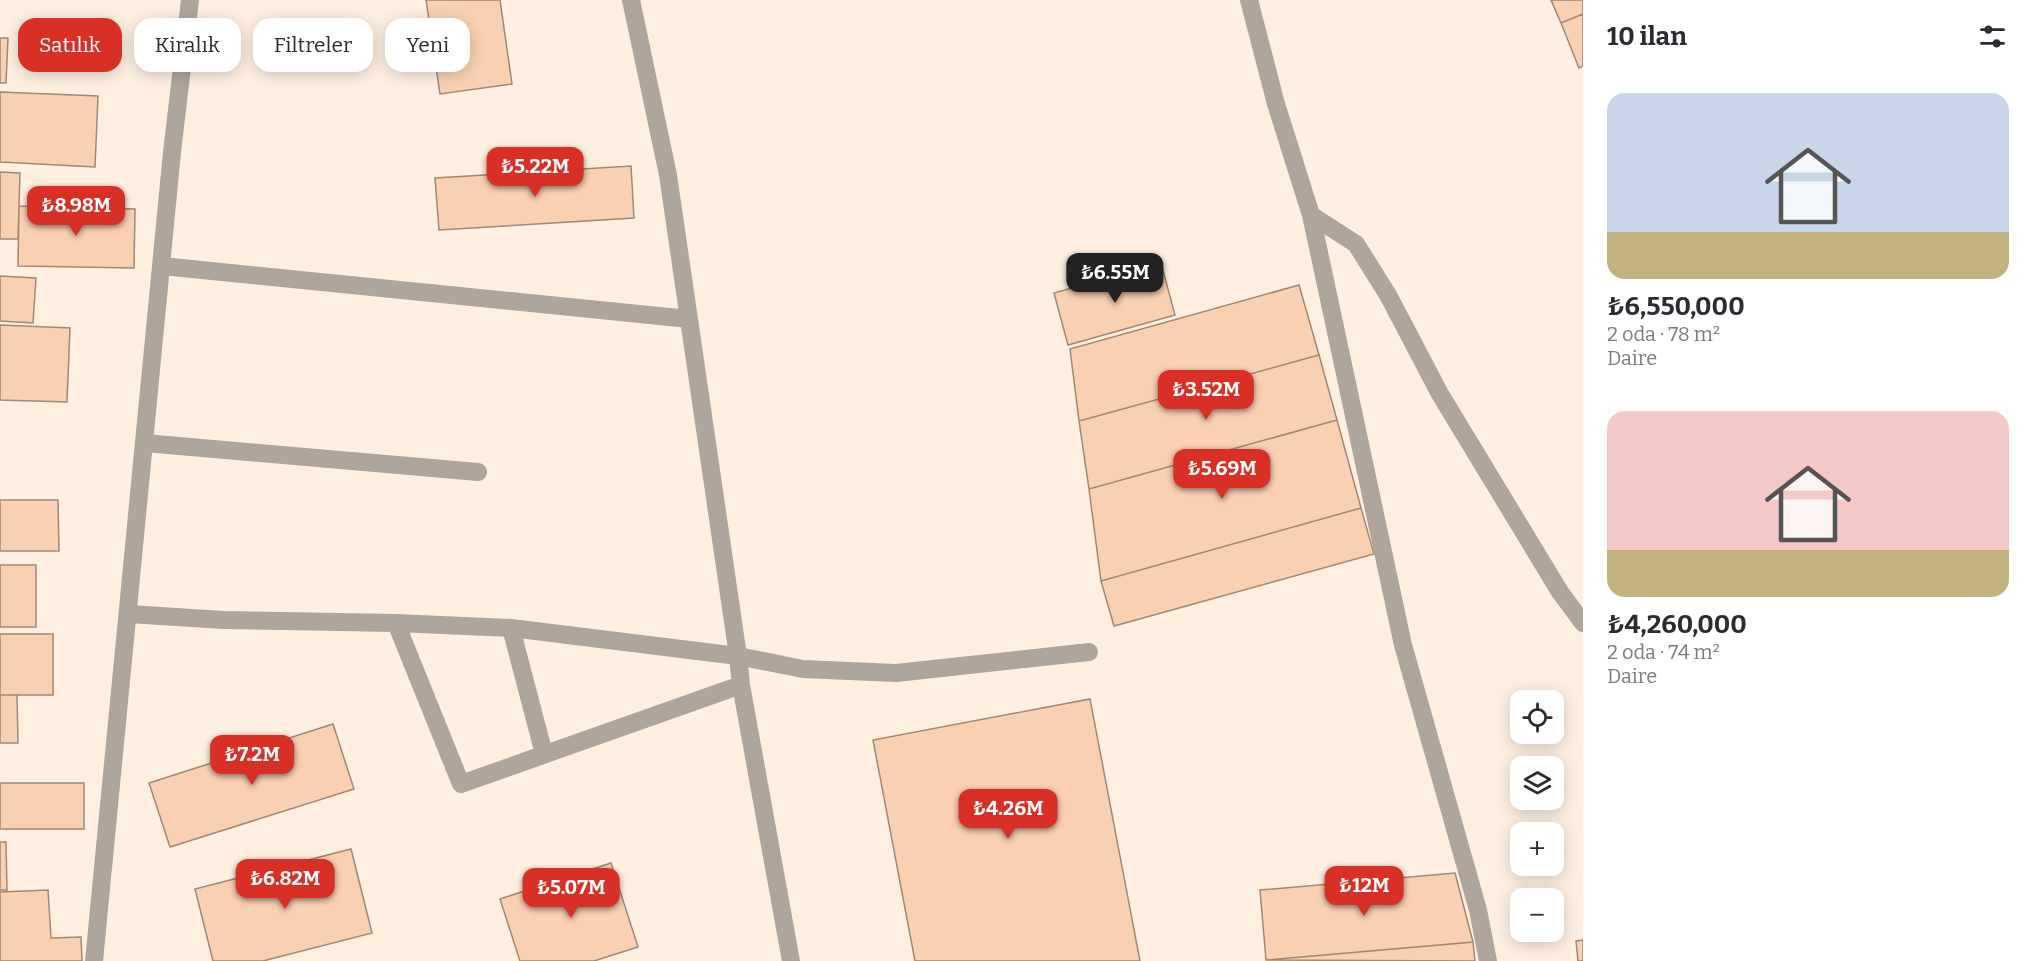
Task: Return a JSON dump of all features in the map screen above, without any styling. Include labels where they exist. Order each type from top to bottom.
[{"type":"street","points":[[94,961],[172,152],[190,0]]},
{"type":"street","points":[[631,0],[668,175],[741,685],[791,961]]},
{"type":"street","points":[[1249,0],[1276,104],[1311,215],[1403,645],[1468,876],[1488,961]]},
{"type":"street","points":[[1311,215],[1356,244],[1388,295],[1440,394],[1560,592],[1583,623]]},
{"type":"street","points":[[162,266],[688,319]]},
{"type":"street","points":[[145,443],[478,472]]},
{"type":"street","points":[[129,614],[224,620],[511,628],[738,656],[803,669],[896,673],[1089,652]]},
{"type":"street","points":[[396,623],[460,784],[741,685]]},
{"type":"street","points":[[511,628],[544,754]]},
{"type":"building","points":[[426,0],[500,0],[512,84],[440,94],[437,72],[470,72],[470,18],[429,18]]},
{"type":"building","points":[[1551,0],[1583,0],[1583,14],[1561,23]]},
{"type":"building","points":[[1583,14],[1583,66],[1579,68],[1561,23]]},
{"type":"building","points":[[0,38],[8,38],[6,83],[0,83]]},
{"type":"building","points":[[0,92],[98,96],[95,167],[0,162]]},
{"type":"building","points":[[631,166],[634,218],[439,230],[435,178]]},
{"type":"building","points":[[0,172],[20,173],[18,239],[0,239]]},
{"type":"building","points":[[19,206],[135,209],[134,268],[18,266]]},
{"type":"building","points":[[1161,263],[1175,315],[1068,345],[1054,293]]},
{"type":"building","points":[[0,276],[36,278],[33,323],[0,321]]},
{"type":"building","points":[[1299,285],[1319,355],[1079,421],[1070,349]]},
{"type":"building","points":[[0,325],[70,328],[67,402],[0,400]]},
{"type":"building","points":[[1319,355],[1337,420],[1089,489],[1079,421]]},
{"type":"building","points":[[1337,420],[1361,508],[1101,581],[1089,489]]},
{"type":"building","points":[[0,500],[58,500],[59,551],[0,551]]},
{"type":"building","points":[[1361,508],[1374,554],[1114,626],[1101,581]]},
{"type":"building","points":[[0,565],[36,565],[36,627],[0,627]]},
{"type":"building","points":[[0,634],[53,634],[53,695],[0,695]]},
{"type":"building","points":[[0,695],[17,695],[18,743],[0,743]]},
{"type":"building","points":[[1090,699],[1140,961],[915,961],[873,740]]},
{"type":"building","points":[[333,724],[354,789],[170,847],[149,783]]},
{"type":"building","points":[[0,783],[84,783],[84,829],[0,829]]},
{"type":"building","points":[[0,842],[6,842],[7,890],[0,890]]},
{"type":"building","points":[[351,849],[372,933],[263,961],[213,961],[195,889]]},
{"type":"building","points":[[611,863],[638,947],[594,961],[520,961],[500,899]]},
{"type":"building","points":[[1455,873],[1473,942],[1266,960],[1260,890]]},
{"type":"building","points":[[48,890],[51,938],[81,937],[82,961],[0,961],[0,892]]},
{"type":"building","points":[[1583,940],[1583,961],[1578,961],[1576,941]]},
{"type":"building","points":[[1473,942],[1475,961],[1266,960]]}]
